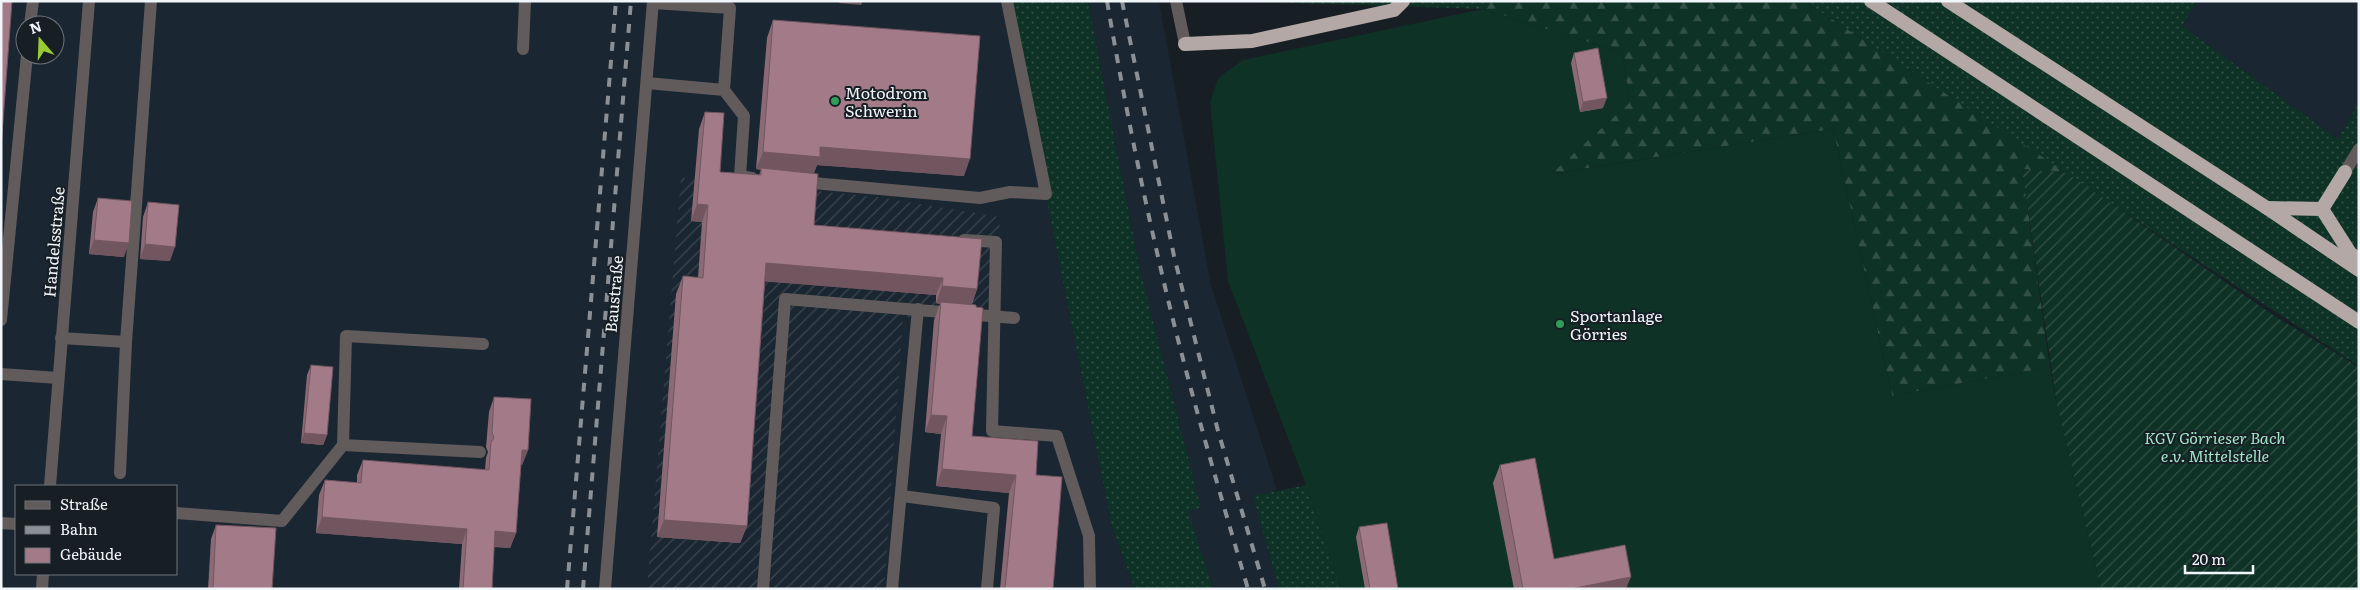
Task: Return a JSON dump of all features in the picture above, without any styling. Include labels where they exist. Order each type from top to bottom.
[{"type":"highway","points":[[1185,44],[1252,41],[1394,10],[1403,1]]},
{"type":"highway","points":[[1871,1],[2359,322]]},
{"type":"highway","points":[[1948,1],[2359,270]]},
{"type":"highway","points":[[2322,209],[2345,172]]},
{"type":"highway","points":[[2267,208],[2322,209]]},
{"type":"highway","points":[[2322,209],[2350,253],[2359,260]]},
{"type":"street","points":[[31,15],[33,1]]},
{"type":"street","name":"Handelsstraße","points":[[50,485],[89,1]]},
{"type":"street","points":[[120,473],[126,342],[151,1]]},
{"type":"street","points":[[523,49],[525,1]]},
{"type":"street","points":[[788,181],[980,198],[1010,192],[1046,194],[1007,1]]},
{"type":"street","points":[[1176,1],[1185,44]]},
{"type":"street","points":[[653,2],[730,8],[724,90],[744,116],[740,176],[768,179]]},
{"type":"street","name":"Baustraße","points":[[605,589],[653,2]]},
{"type":"street","points":[[1,320],[26,65]]},
{"type":"street","points":[[647,83],[724,90]]},
{"type":"street","points":[[2345,172],[2359,149]]},
{"type":"street","points":[[949,238],[996,242],[992,431],[1057,436],[1089,536],[1090,589]]},
{"type":"street","points":[[763,589],[785,299],[1014,318]]},
{"type":"street","points":[[892,589],[918,309]]},
{"type":"street","points":[[178,513],[282,521],[343,445],[346,336],[483,344]]},
{"type":"street","points":[[61,338],[126,342]]},
{"type":"street","points":[[1,374],[58,378]]},
{"type":"street","points":[[343,445],[480,452]]},
{"type":"street","points":[[902,496],[994,508],[988,589]]},
{"type":"street","points":[[1,523],[15,524]]},
{"type":"street","points":[[42,589],[43,575]]},
{"type":"shaded area","points":[[1,1],[1007,1],[1112,527],[1135,589],[1,589]]},
{"type":"shaded area","points":[[1088,1],[1159,1],[1211,285],[1277,490],[1254,497],[1279,589],[1213,589],[1187,511],[1201,508],[1139,265]]},
{"type":"shaded area","points":[[2197,1],[2359,1],[2359,102],[2338,139],[2182,26]]},
{"type":"shaded area","points":[[681,178],[877,197],[1000,217],[994,316],[903,317],[884,589],[647,588]]},
{"type":"green space","points":[[1007,1],[1088,1],[1139,265],[1201,508],[1188,511],[1213,589],[1135,589],[1112,527]]},
{"type":"green space","points":[[1226,1],[1488,1],[1483,9]]},
{"type":"green space","points":[[1488,1],[1804,1],[2067,173],[2022,169],[2050,367],[1892,396],[1833,129],[1550,174],[1629,103],[1623,53],[1483,9]]},
{"type":"green space","points":[[1804,1],[2197,1],[2182,26],[2338,139],[2359,102],[2359,366],[1943,92]]},
{"type":"green space","name":"Sportanlage Görries","points":[[1483,9],[1623,53],[1629,103],[1551,174],[1833,129],[1892,396],[2050,367],[2057,406],[2101,589],[1341,589],[1306,485],[1228,281],[1210,103],[1218,78],[1243,60]]},
{"type":"green space","name":"KGV Görrieser Bach e.v. Mittelstelle","points":[[2022,169],[2067,173],[2276,317],[2359,367],[2359,589],[2101,589],[2057,406]]},
{"type":"green space","points":[[1306,485],[1341,589],[1279,589],[1253,496]]},
{"type":"building","points":[[1,1],[12,1],[1,148]]},
{"type":"building","points":[[773,20],[980,36],[970,159],[820,147],[820,157],[763,152]]},
{"type":"building","points":[[1598,48],[1607,98],[1583,102],[1574,53]]},
{"type":"building","points":[[705,112],[724,113],[720,172],[761,175],[761,168],[818,174],[814,225],[982,239],[977,289],[942,286],[943,278],[766,263],[747,526],[664,520],[683,276],[703,278],[708,205],[697,204]]},
{"type":"building","points":[[98,198],[132,201],[129,243],[94,240]]},
{"type":"building","points":[[148,202],[179,205],[175,247],[145,244]]},
{"type":"building","points":[[941,302],[976,305],[976,307],[983,308],[972,436],[1038,441],[1036,475],[1062,477],[1053,589],[1005,589],[1016,475],[942,469],[947,416],[931,415]]},
{"type":"building","points":[[311,365],[333,367],[327,435],[304,433]]},
{"type":"building","points":[[494,397],[531,399],[528,450],[522,450],[516,533],[495,531],[492,589],[463,589],[467,529],[322,517],[325,480],[361,483],[363,460],[489,470],[491,442],[494,438],[492,432]]},
{"type":"building","points":[[1535,458],[1554,559],[1625,545],[1631,577],[1570,589],[1523,589],[1500,465]]},
{"type":"building","points":[[1387,523],[1398,589],[1370,589],[1359,527]]},
{"type":"building","points":[[216,525],[276,528],[272,589],[213,589]]},
{"type":"railway","points":[[567,589],[616,1]]},
{"type":"railway","points":[[583,589],[631,1]]},
{"type":"railway","points":[[1107,1],[1138,164],[1169,302],[1201,425],[1248,589]]},
{"type":"railway","points":[[1122,1],[1174,256],[1218,431],[1265,589]]},
{"type":"place","name":"Motodrom Schwerin","points":[[835,101]]},
{"type":"place","name":"Sportanlage Görries","points":[[1560,324]]}]
